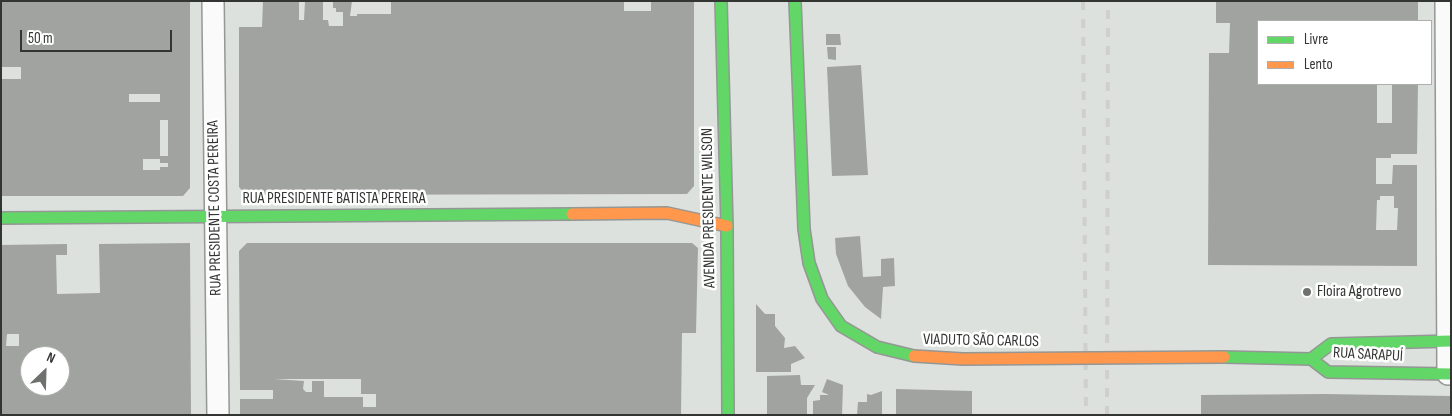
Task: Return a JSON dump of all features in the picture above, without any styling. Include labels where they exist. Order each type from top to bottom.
[{"type":"main road","name":"AVENIDA PRESIDENTE WILSON","points":[[720,1],[721,195],[727,226],[728,415]]},
{"type":"main road","name":"VIADUTO SÃO CARLOS","points":[[795,1],[804,229],[809,263],[822,299],[841,326],[877,347],[914,356],[963,359],[1224,357],[1311,359]]},
{"type":"main road","name":"RUA PRESIDENTE BATISTA PEREIRA","points":[[667,213],[692,205]]},
{"type":"main road","name":"RUA PRESIDENTE BATISTA PEREIRA","points":[[1,218],[667,213],[727,226]]},
{"type":"main road","name":"RUA SARAPUÍ","points":[[1449,341],[1331,344],[1311,359],[1328,372],[1450,374]]},
{"type":"street","name":"RUA PRESIDENTE COSTA PEREIRA","points":[[212,1],[218,415]]},
{"type":"street","points":[[1446,1],[1450,374]]},
{"type":"building","points":[[1,1],[190,1],[190,188],[183,196],[1,196],[1,79],[21,79],[21,67],[1,67]],"holes":[[[129,94],[160,94],[160,102],[129,102]],[[160,120],[168,120],[168,156],[160,156]],[[143,159],[160,159],[160,163],[168,163],[168,167],[160,167],[160,170],[143,170]]]},
{"type":"building","points":[[263,1],[299,1],[299,20],[304,20],[305,1],[323,1],[323,20],[328,20],[329,26],[343,26],[343,12],[336,12],[336,8],[333,8],[333,1],[352,1],[350,16],[357,16],[357,14],[391,14],[391,1],[624,1],[624,11],[651,11],[651,1],[694,1],[694,186],[687,194],[246,195],[239,187],[239,27],[262,27]]},
{"type":"building","points":[[1216,1],[1418,1],[1418,20],[1257,20],[1257,85],[1377,85],[1377,123],[1392,123],[1392,85],[1418,85],[1417,154],[1391,154],[1391,158],[1376,158],[1376,184],[1392,184],[1393,165],[1417,165],[1417,266],[1208,265],[1209,53],[1229,53],[1230,23],[1216,23]],"holes":[[[1380,196],[1394,196],[1394,208],[1398,208],[1397,230],[1376,230],[1377,200],[1380,200]]]},
{"type":"building","points":[[826,34],[840,34],[841,45],[826,45]]},
{"type":"building","points":[[827,47],[836,47],[836,60],[828,59]]},
{"type":"building","points":[[861,65],[868,175],[832,176],[827,67]]},
{"type":"building","points":[[860,236],[863,277],[881,276],[881,259],[894,258],[895,286],[883,287],[881,319],[865,307],[848,286],[836,254],[835,238]]},
{"type":"building","points":[[190,243],[191,415],[1,415],[1,245],[67,244],[67,255],[56,255],[57,294],[100,293],[99,244]],"holes":[[[7,334],[19,334],[19,346],[6,346]]]},
{"type":"building","points":[[247,243],[692,243],[698,248],[696,333],[682,333],[681,415],[240,415],[240,399],[273,399],[273,390],[240,390],[239,251]],"holes":[[[274,379],[361,379],[361,394],[376,394],[376,407],[363,407],[363,397],[324,397],[324,381],[312,381],[312,392],[306,392],[303,389],[304,381]]]},
{"type":"building","points":[[756,304],[765,314],[775,314],[775,326],[785,338],[784,348],[795,346],[805,358],[791,364],[791,372],[756,372]]},
{"type":"building","points":[[800,375],[801,385],[815,385],[807,398],[807,415],[767,415],[767,376]]},
{"type":"building","points":[[827,379],[843,385],[842,415],[813,415],[813,401],[820,400],[820,395],[829,395],[822,392]]},
{"type":"building","points":[[896,389],[972,391],[972,415],[896,415]]},
{"type":"building","points":[[882,391],[882,415],[857,415],[858,402],[867,402],[867,394],[871,395]]},
{"type":"building","points":[[1201,395],[1451,396],[1451,415],[1201,415]]},
{"type":"railway","points":[[1083,1],[1086,415]]},
{"type":"railway","points":[[1107,415],[1108,1]]},
{"type":"traffic: fast","points":[[721,1],[727,226],[728,415]]},
{"type":"traffic: fast","points":[[795,1],[804,229],[809,263],[822,299],[841,326],[877,347],[914,356]]},
{"type":"traffic: fast","points":[[1,218],[572,214]]},
{"type":"traffic: fast","points":[[1311,359],[1331,344],[1451,341]]},
{"type":"traffic: fast","points":[[1224,357],[1311,359]]},
{"type":"traffic: fast","points":[[1311,359],[1328,372],[1451,374]]},
{"type":"traffic: slow","points":[[572,214],[667,213],[727,226]]},
{"type":"traffic: slow","points":[[914,356],[963,359],[1224,357]]},
{"type":"place","name":"Floira Agrotrevo","points":[[1307,292]]}]
